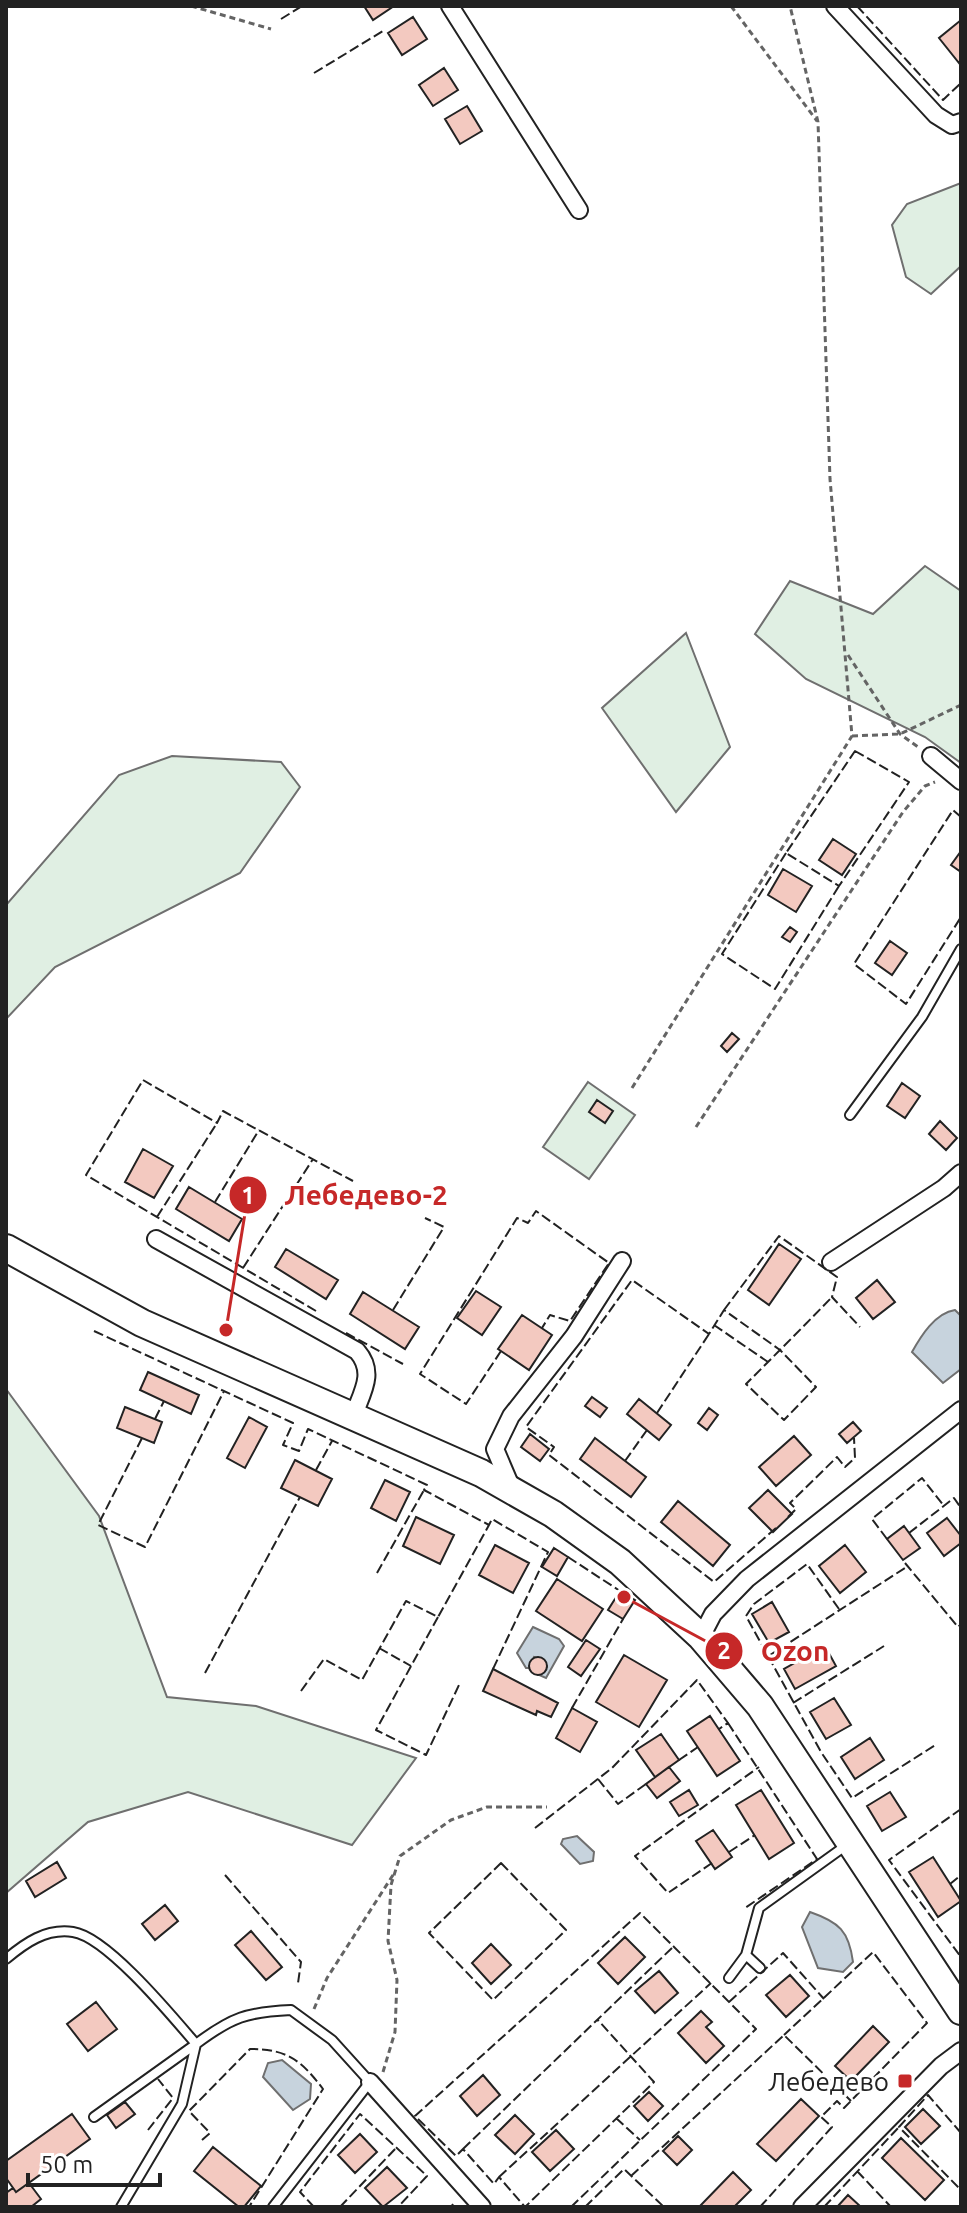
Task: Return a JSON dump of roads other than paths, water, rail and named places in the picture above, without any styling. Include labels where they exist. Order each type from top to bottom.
[{"type":"main road","points":[[6,1248],[142,1323],[457,1461],[512,1489],[598,1545],[701,1637],[777,1730],[961,2011]]},
{"type":"street","points":[[450,6],[579,210]]},
{"type":"street","points":[[835,6],[936,115],[952,125],[961,122]]},
{"type":"street","points":[[931,756],[957,778]]},
{"type":"street","points":[[831,1262],[944,1188],[961,1173]]},
{"type":"street","points":[[156,1239],[357,1351],[367,1363],[369,1375],[353,1417]]},
{"type":"street","points":[[512,1489],[495,1449],[511,1416],[574,1336],[622,1261]]},
{"type":"street","points":[[701,1637],[713,1614],[747,1579],[961,1410]]},
{"type":"street","points":[[802,2207],[941,2066],[961,2051]]},
{"type":"street","points":[[370,2082],[482,2207]]},
{"type":"lane","points":[[850,1115],[922,1017],[961,949]]},
{"type":"lane","points":[[729,1978],[746,1955],[759,1908],[849,1843]]},
{"type":"lane","points":[[6,1959],[27,1941],[49,1933],[75,1932],[121,1961],[196,2044]]},
{"type":"lane","points":[[746,1955],[760,1968]]},
{"type":"lane","points":[[94,2117],[228,2021],[260,2012],[291,2010],[332,2040],[370,2082],[273,2207]]},
{"type":"lane","points":[[121,2207],[182,2104],[196,2044]]},
{"type":"place","name":"Лебедево-2","points":[[226,1330]]},
{"type":"place","name":"Ozon","points":[[624,1597]]},
{"type":"place","name":"Лебедево","points":[[905,2081]]}]
